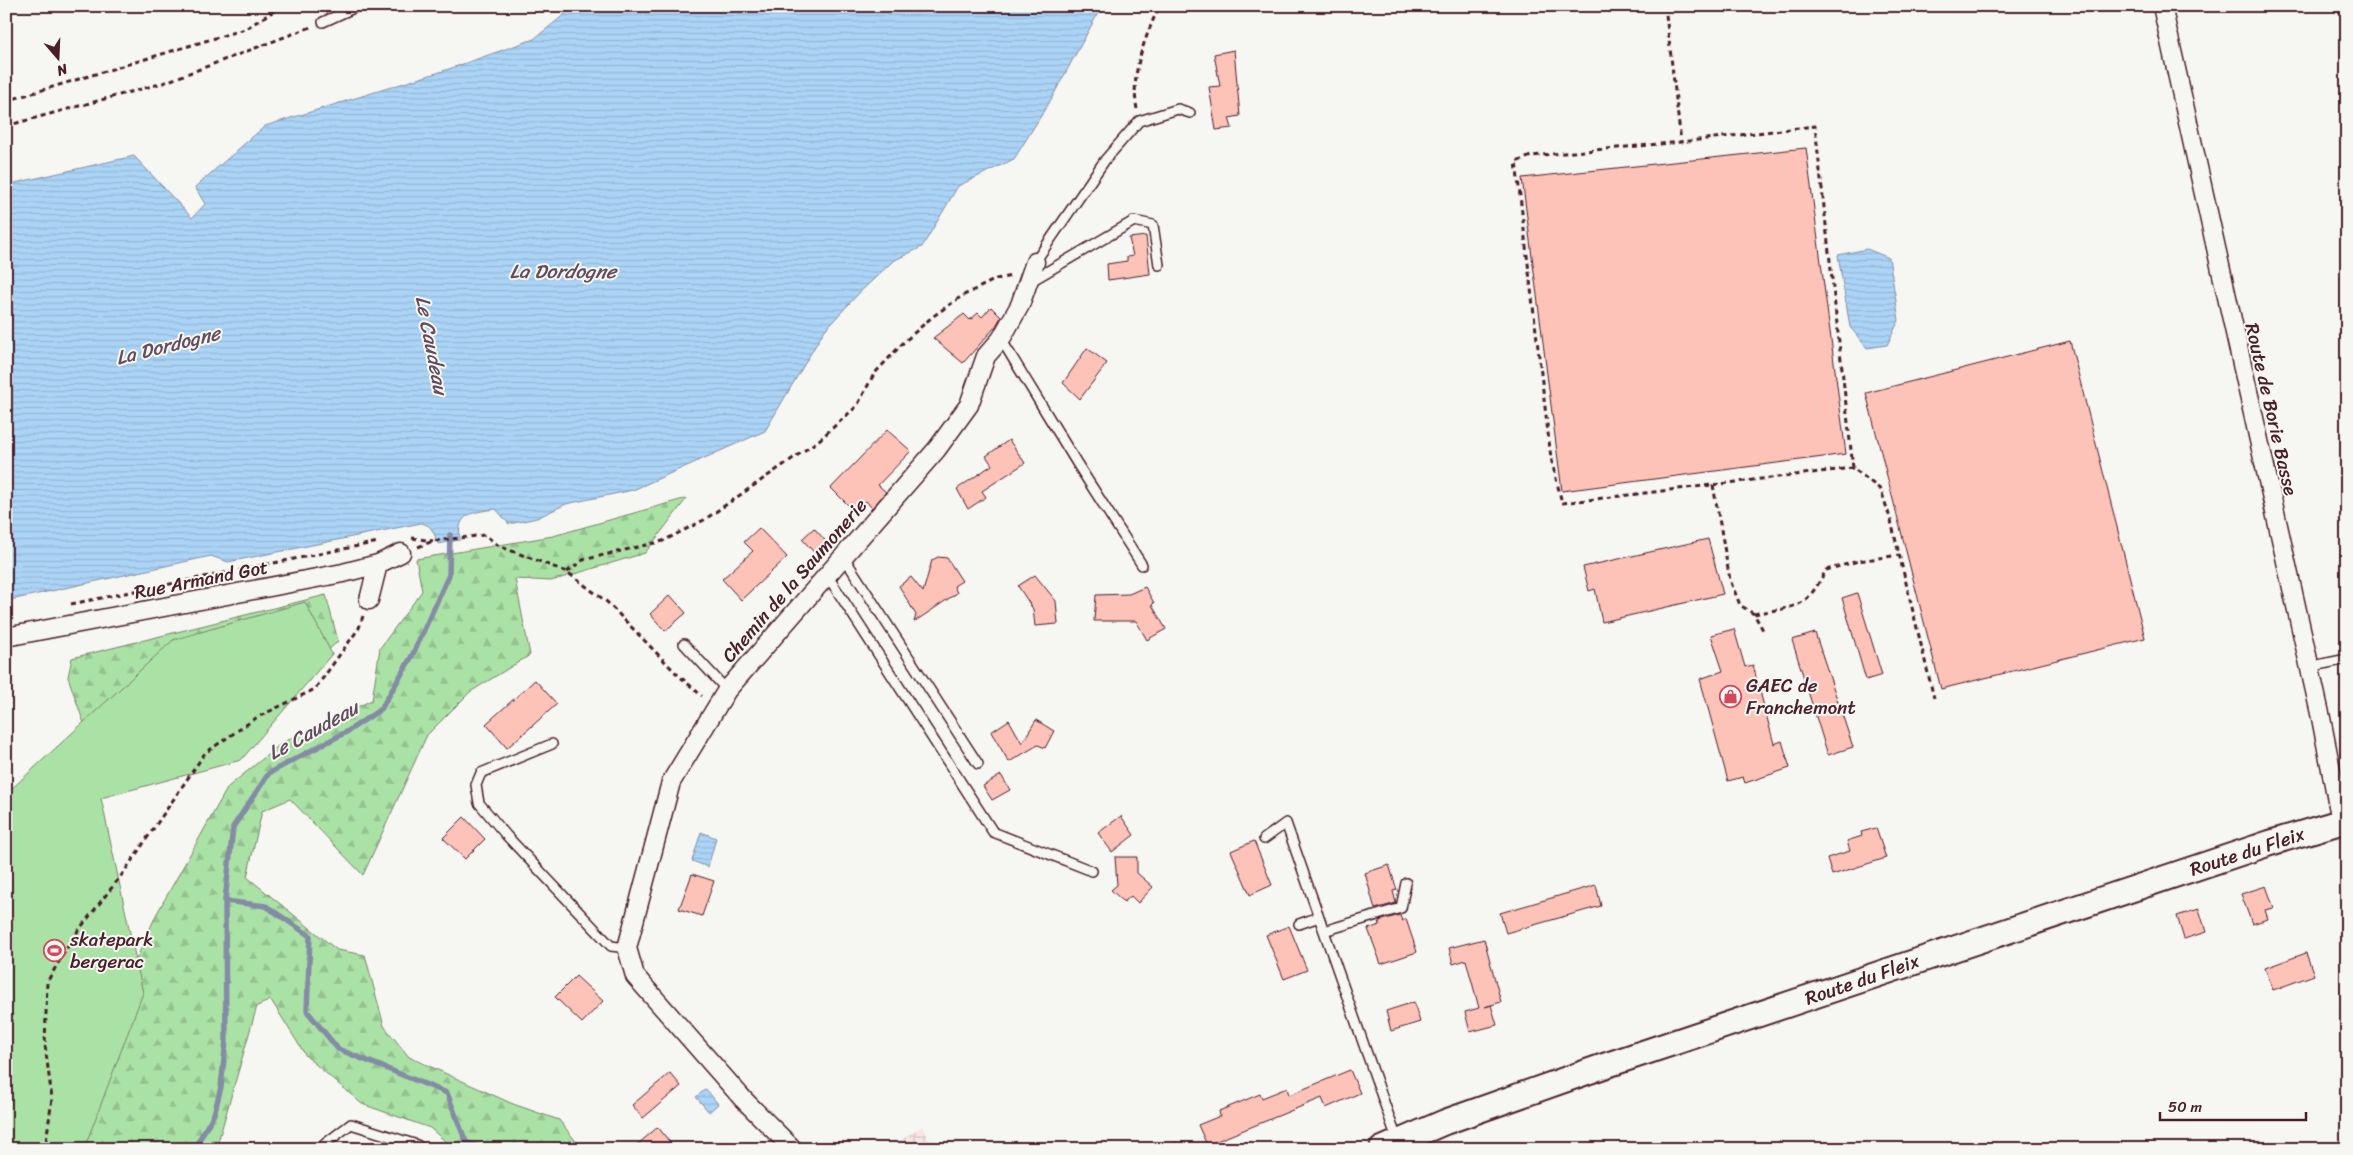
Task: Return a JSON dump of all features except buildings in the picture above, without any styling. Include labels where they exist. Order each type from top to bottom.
[{"type":"main road","name":"Route du Fleix","points":[[1390,1145],[1445,1122],[1601,1067],[1962,945],[2344,821]]},
{"type":"street","name":"Route de Borie Basse","points":[[2162,6],[2308,667],[2344,821]]},
{"type":"street","name":"Chemin de la Saumonerie","points":[[627,948],[671,782],[728,690],[937,449],[970,405],[986,356],[1001,339],[1020,304],[1030,273]]},
{"type":"street","name":"Rue Armand Got","points":[[6,637],[343,574],[378,564],[405,546]]},
{"type":"street","points":[[369,600],[378,564]]},
{"type":"street","points":[[627,948],[635,976],[743,1099],[793,1149]]},
{"type":"lane","points":[[323,22],[358,6]]},
{"type":"lane","points":[[1030,273],[1105,160],[1139,121],[1178,109],[1190,113]]},
{"type":"lane","points":[[1030,273],[1134,221],[1153,225],[1159,266]]},
{"type":"lane","points":[[1001,339],[1078,466],[1142,565]]},
{"type":"lane","points":[[843,556],[978,764]]},
{"type":"lane","points":[[827,575],[993,832],[1092,871]]},
{"type":"lane","points":[[684,644],[728,690]]},
{"type":"lane","points":[[2308,667],[2347,658]]},
{"type":"lane","points":[[552,744],[481,773],[476,784],[479,803],[506,835],[611,946],[627,948]]},
{"type":"lane","points":[[1264,839],[1286,823],[1324,931],[1390,1145]]},
{"type":"lane","points":[[1324,931],[1402,908],[1406,883]]},
{"type":"lane","points":[[1299,924],[1319,917]]},
{"type":"lane","points":[[318,1149],[351,1124],[417,1145],[421,1149]]},
{"type":"path","points":[[6,101],[245,29],[282,6]]},
{"type":"path","points":[[1139,121],[1135,97],[1139,52],[1159,6]]},
{"type":"path","points":[[1665,6],[1681,142]]},
{"type":"path","points":[[6,126],[163,83],[292,36],[323,22]]},
{"type":"path","points":[[1853,468],[1815,126],[1681,142],[1531,156],[1516,162],[1551,458],[1562,504],[1853,468],[1881,490],[1900,555],[1934,698]]},
{"type":"path","points":[[567,572],[583,560],[663,540],[704,520],[790,462],[824,436],[857,406],[874,374],[932,317],[962,296],[996,280],[1030,273]]},
{"type":"path","points":[[1713,485],[1730,580],[1740,605],[1754,614],[1763,630]]},
{"type":"path","points":[[405,546],[464,536],[485,535],[498,546],[567,572],[607,602],[677,674],[716,708]]},
{"type":"path","points":[[64,605],[382,541]]},
{"type":"path","points":[[1754,614],[1801,604],[1814,593],[1826,570],[1858,561],[1900,555]]},
{"type":"path","points":[[45,1149],[52,1099],[45,1045],[47,982],[70,944],[124,872],[206,753],[256,718],[316,689],[359,628]]},
{"type":"shaded area","points":[[922,1126],[934,1149],[888,1149]]},
{"type":"green space","points":[[687,498],[645,553],[551,581],[515,579],[530,655],[470,692],[427,735],[363,875],[290,799],[262,811],[247,877],[337,950],[365,955],[384,1026],[409,1057],[513,1104],[559,1120],[582,1149],[454,1149],[430,1128],[362,1104],[306,1056],[271,1000],[257,1006],[216,1149],[85,1149],[85,1074],[156,915],[228,787],[282,743],[372,700],[380,648],[422,591],[416,559],[553,536]]},
{"type":"green space","points":[[326,595],[338,641],[291,686],[97,761],[68,677],[72,658]]},
{"type":"green space","points":[[305,602],[332,654],[241,760],[101,798],[143,993],[84,1149],[6,1149],[6,794],[173,640]]},
{"type":"water","name":"La Dordogne","points":[[575,6],[1102,6],[1049,103],[1014,159],[958,186],[922,247],[893,261],[860,292],[824,331],[765,431],[633,490],[566,504],[537,518],[509,524],[496,509],[473,513],[464,519],[461,524],[459,531],[460,540],[438,544],[431,528],[421,523],[228,562],[211,556],[6,601],[6,185],[134,156],[192,218],[205,204],[195,187],[265,126],[443,71],[534,39]]},
{"type":"water","points":[[1867,249],[1889,258],[1899,320],[1887,345],[1867,348],[1850,327],[1838,255]]},
{"type":"water","points":[[701,832],[716,838],[708,867],[692,861]]},
{"type":"water","points":[[706,1089],[718,1104],[709,1112],[696,1097]]},
{"type":"waterway","name":"Le Caudeau","points":[[194,1149],[214,1114],[221,1087],[226,1040],[225,901],[233,827],[269,773],[348,731],[381,709],[412,656],[449,575],[450,535]]},
{"type":"waterway","points":[[225,901],[266,906],[310,936],[307,1011],[338,1049],[447,1093],[466,1142],[485,1149]]},
{"type":"place","name":"GAEC de Franchemont","points":[[1730,696]]},
{"type":"place","name":"skatepark bergerac","points":[[54,950]]}]
